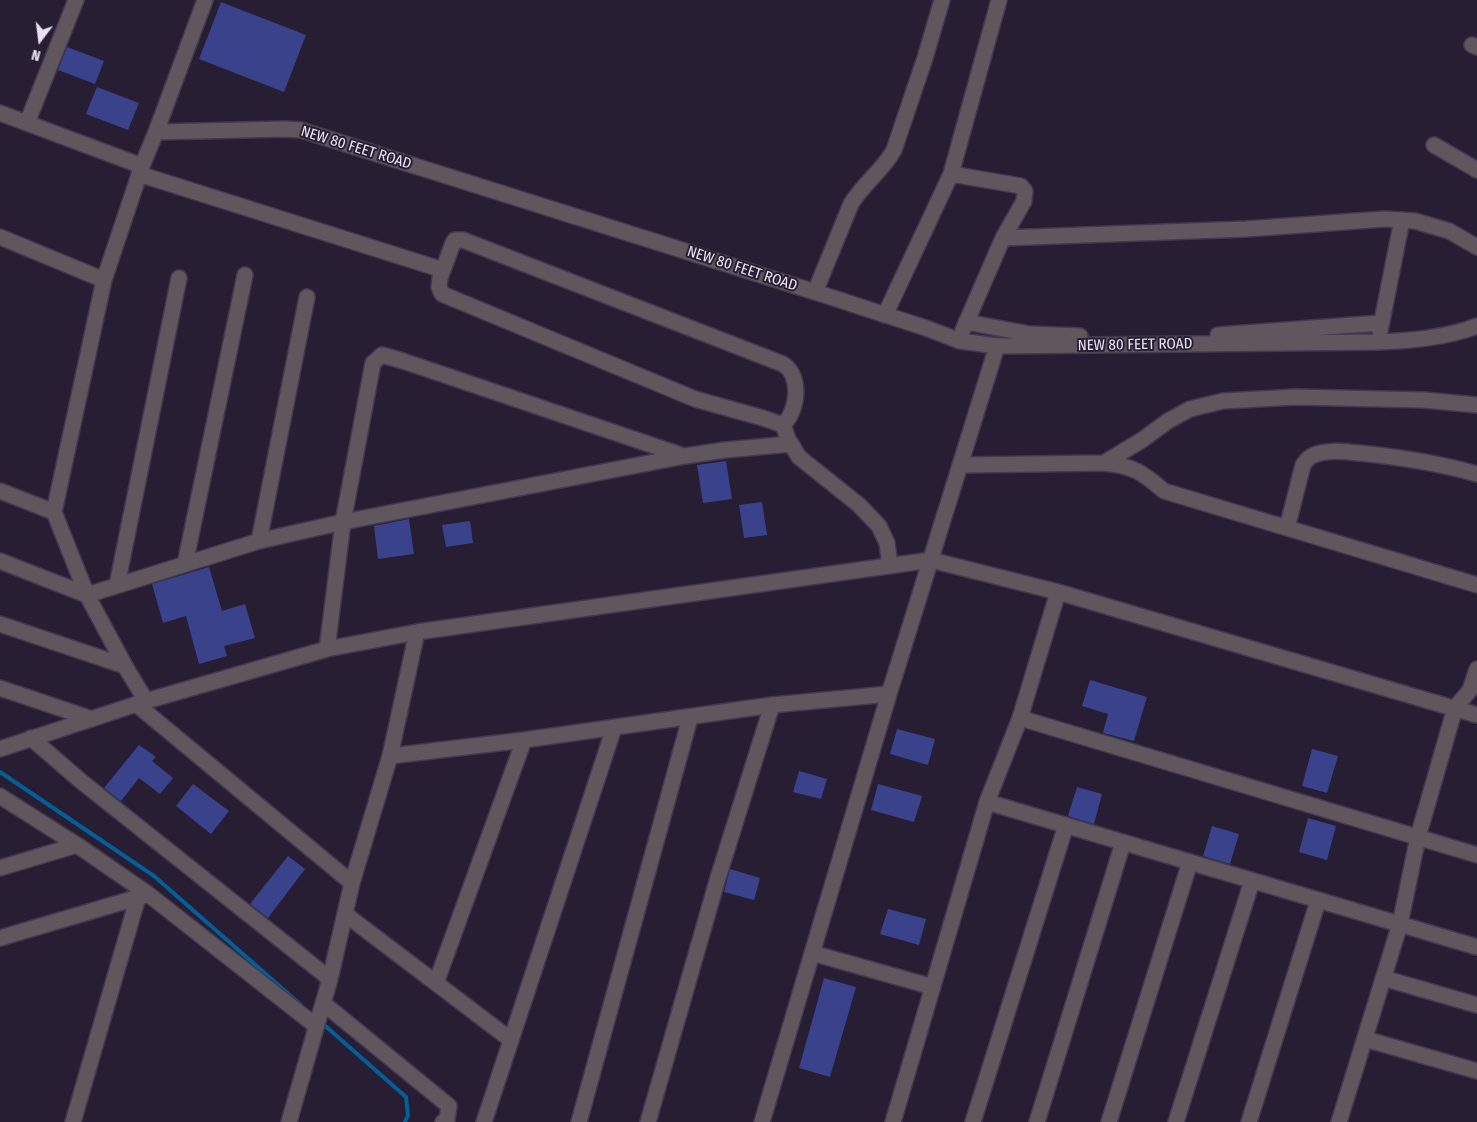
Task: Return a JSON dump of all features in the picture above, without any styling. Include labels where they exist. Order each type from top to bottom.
[{"type":"street","points":[[28,124],[76,0]]},
{"type":"street","points":[[205,0],[141,170],[104,280],[54,512],[87,595],[125,666],[141,702],[352,883]]},
{"type":"street","points":[[815,292],[854,198],[888,161],[894,150],[942,0]]},
{"type":"street","points":[[886,315],[951,174],[999,0]]},
{"type":"street","points":[[0,113],[141,170],[443,270]]},
{"type":"street","name":"NEW 80 FEET ROAD","points":[[156,132],[301,130],[815,292],[960,341],[997,346],[1407,342],[1460,333],[1477,326]]},
{"type":"street","points":[[1434,145],[1477,170]]},
{"type":"street","points":[[951,174],[1021,186],[1025,191],[1024,201],[1003,238],[966,322],[960,341]]},
{"type":"street","points":[[1003,238],[1246,229],[1385,219],[1415,221],[1449,230],[1477,247]]},
{"type":"street","points":[[1379,342],[1381,323],[1402,220]]},
{"type":"street","points":[[0,237],[104,280]]},
{"type":"street","points":[[783,425],[788,420],[796,395],[792,372],[783,364],[463,240],[455,240],[453,243],[438,287],[442,294],[695,399],[783,425],[799,457],[859,505],[879,526],[887,543],[890,566]]},
{"type":"street","points":[[185,564],[245,275]]},
{"type":"street","points":[[117,585],[179,278]]},
{"type":"street","points":[[259,542],[306,297]]},
{"type":"street","points":[[966,322],[1030,334],[1111,338],[1219,335],[1381,323]]},
{"type":"street","points":[[762,1122],[889,694],[997,346]]},
{"type":"street","points":[[327,649],[343,522],[373,363],[382,355],[685,456]]},
{"type":"street","points":[[1104,463],[1168,421],[1190,409],[1223,401],[1296,397],[1424,400],[1477,405]]},
{"type":"street","points":[[0,561],[87,595],[259,542],[343,522],[685,456],[791,444]]},
{"type":"street","points":[[1287,528],[1303,466],[1307,459],[1313,455],[1324,452],[1337,452],[1386,456],[1420,460],[1477,474]]},
{"type":"street","points":[[961,465],[1104,463],[1124,465],[1136,470],[1164,491],[1477,585]]},
{"type":"street","points":[[0,491],[54,512]]},
{"type":"street","points":[[0,749],[141,702],[327,649],[416,632],[931,560],[1058,592],[1477,715]]},
{"type":"street","points":[[894,1122],[987,802],[1020,718],[1058,592]]},
{"type":"street","points":[[0,624],[125,666]]},
{"type":"street","points":[[289,1122],[330,979],[352,883],[390,756],[416,632]]},
{"type":"street","points":[[1339,1122],[1400,924],[1418,837],[1455,708],[1470,690],[1477,669]]},
{"type":"street","points":[[0,688],[92,719]]},
{"type":"street","points":[[390,756],[690,718],[772,705],[889,694]]},
{"type":"street","points":[[648,1122],[715,891],[772,705]]},
{"type":"street","points":[[579,1122],[690,718]]},
{"type":"street","points":[[1020,718],[1477,855]]},
{"type":"street","points":[[484,1122],[614,728]]},
{"type":"street","points":[[31,738],[82,782],[330,979]]},
{"type":"street","points":[[436,983],[524,740]]},
{"type":"street","points":[[0,796],[76,845],[316,1026]]},
{"type":"street","points":[[987,802],[1477,947]]},
{"type":"street","points":[[972,1122],[1066,825]]},
{"type":"street","points":[[1037,1122],[1123,842]]},
{"type":"street","points":[[0,868],[76,845]]},
{"type":"street","points":[[1109,1122],[1190,862]]},
{"type":"street","points":[[1176,1122],[1252,881]]},
{"type":"street","points":[[0,938],[143,896]]},
{"type":"street","points":[[73,1122],[143,896]]},
{"type":"street","points":[[1249,1122],[1318,901]]},
{"type":"street","points":[[345,914],[511,1040]]},
{"type":"street","points":[[812,953],[933,987]]},
{"type":"street","points":[[1383,978],[1477,1005]]},
{"type":"street","points":[[323,1003],[449,1106],[447,1120],[444,1122]]},
{"type":"street","points":[[1365,1039],[1477,1071]]},
{"type":"building","points":[[221,2],[306,35],[284,92],[199,59]]},
{"type":"building","points":[[67,47],[104,61],[95,84],[58,70]]},
{"type":"building","points":[[97,87],[139,103],[128,130],[86,114]]},
{"type":"building","points":[[726,461],[732,499],[703,503],[697,465]]},
{"type":"building","points":[[762,502],[767,535],[744,538],[739,505]]},
{"type":"building","points":[[409,519],[414,554],[378,559],[374,526]]},
{"type":"building","points":[[470,521],[473,543],[446,547],[442,525]]},
{"type":"building","points":[[209,567],[222,611],[245,604],[255,638],[224,646],[227,656],[199,664],[186,616],[163,623],[152,584]]},
{"type":"building","points":[[1090,680],[1147,697],[1134,741],[1103,733],[1108,714],[1082,706]]},
{"type":"building","points":[[897,729],[935,739],[928,765],[890,754]]},
{"type":"building","points":[[139,745],[156,757],[152,761],[173,778],[160,794],[139,778],[121,801],[104,788]]},
{"type":"building","points":[[1312,749],[1338,756],[1327,793],[1302,786]]},
{"type":"building","points":[[799,771],[827,779],[821,799],[793,792]]},
{"type":"building","points":[[193,784],[229,811],[211,834],[176,806]]},
{"type":"building","points":[[878,784],[922,796],[914,822],[871,810]]},
{"type":"building","points":[[1077,787],[1102,794],[1094,824],[1068,816]]},
{"type":"building","points":[[1308,818],[1336,826],[1327,860],[1299,852]]},
{"type":"building","points":[[1212,826],[1239,834],[1230,864],[1203,856]]},
{"type":"building","points":[[288,856],[305,869],[268,918],[250,904]]},
{"type":"building","points":[[730,869],[760,878],[754,900],[724,892]]},
{"type":"building","points":[[888,909],[926,919],[919,945],[880,934]]},
{"type":"building","points":[[824,978],[856,987],[830,1077],[799,1068]]},
{"type":"waterway","points":[[0,772],[154,876],[301,1005]]},
{"type":"waterway","points":[[322,1023],[406,1097],[408,1115],[405,1122]]}]
